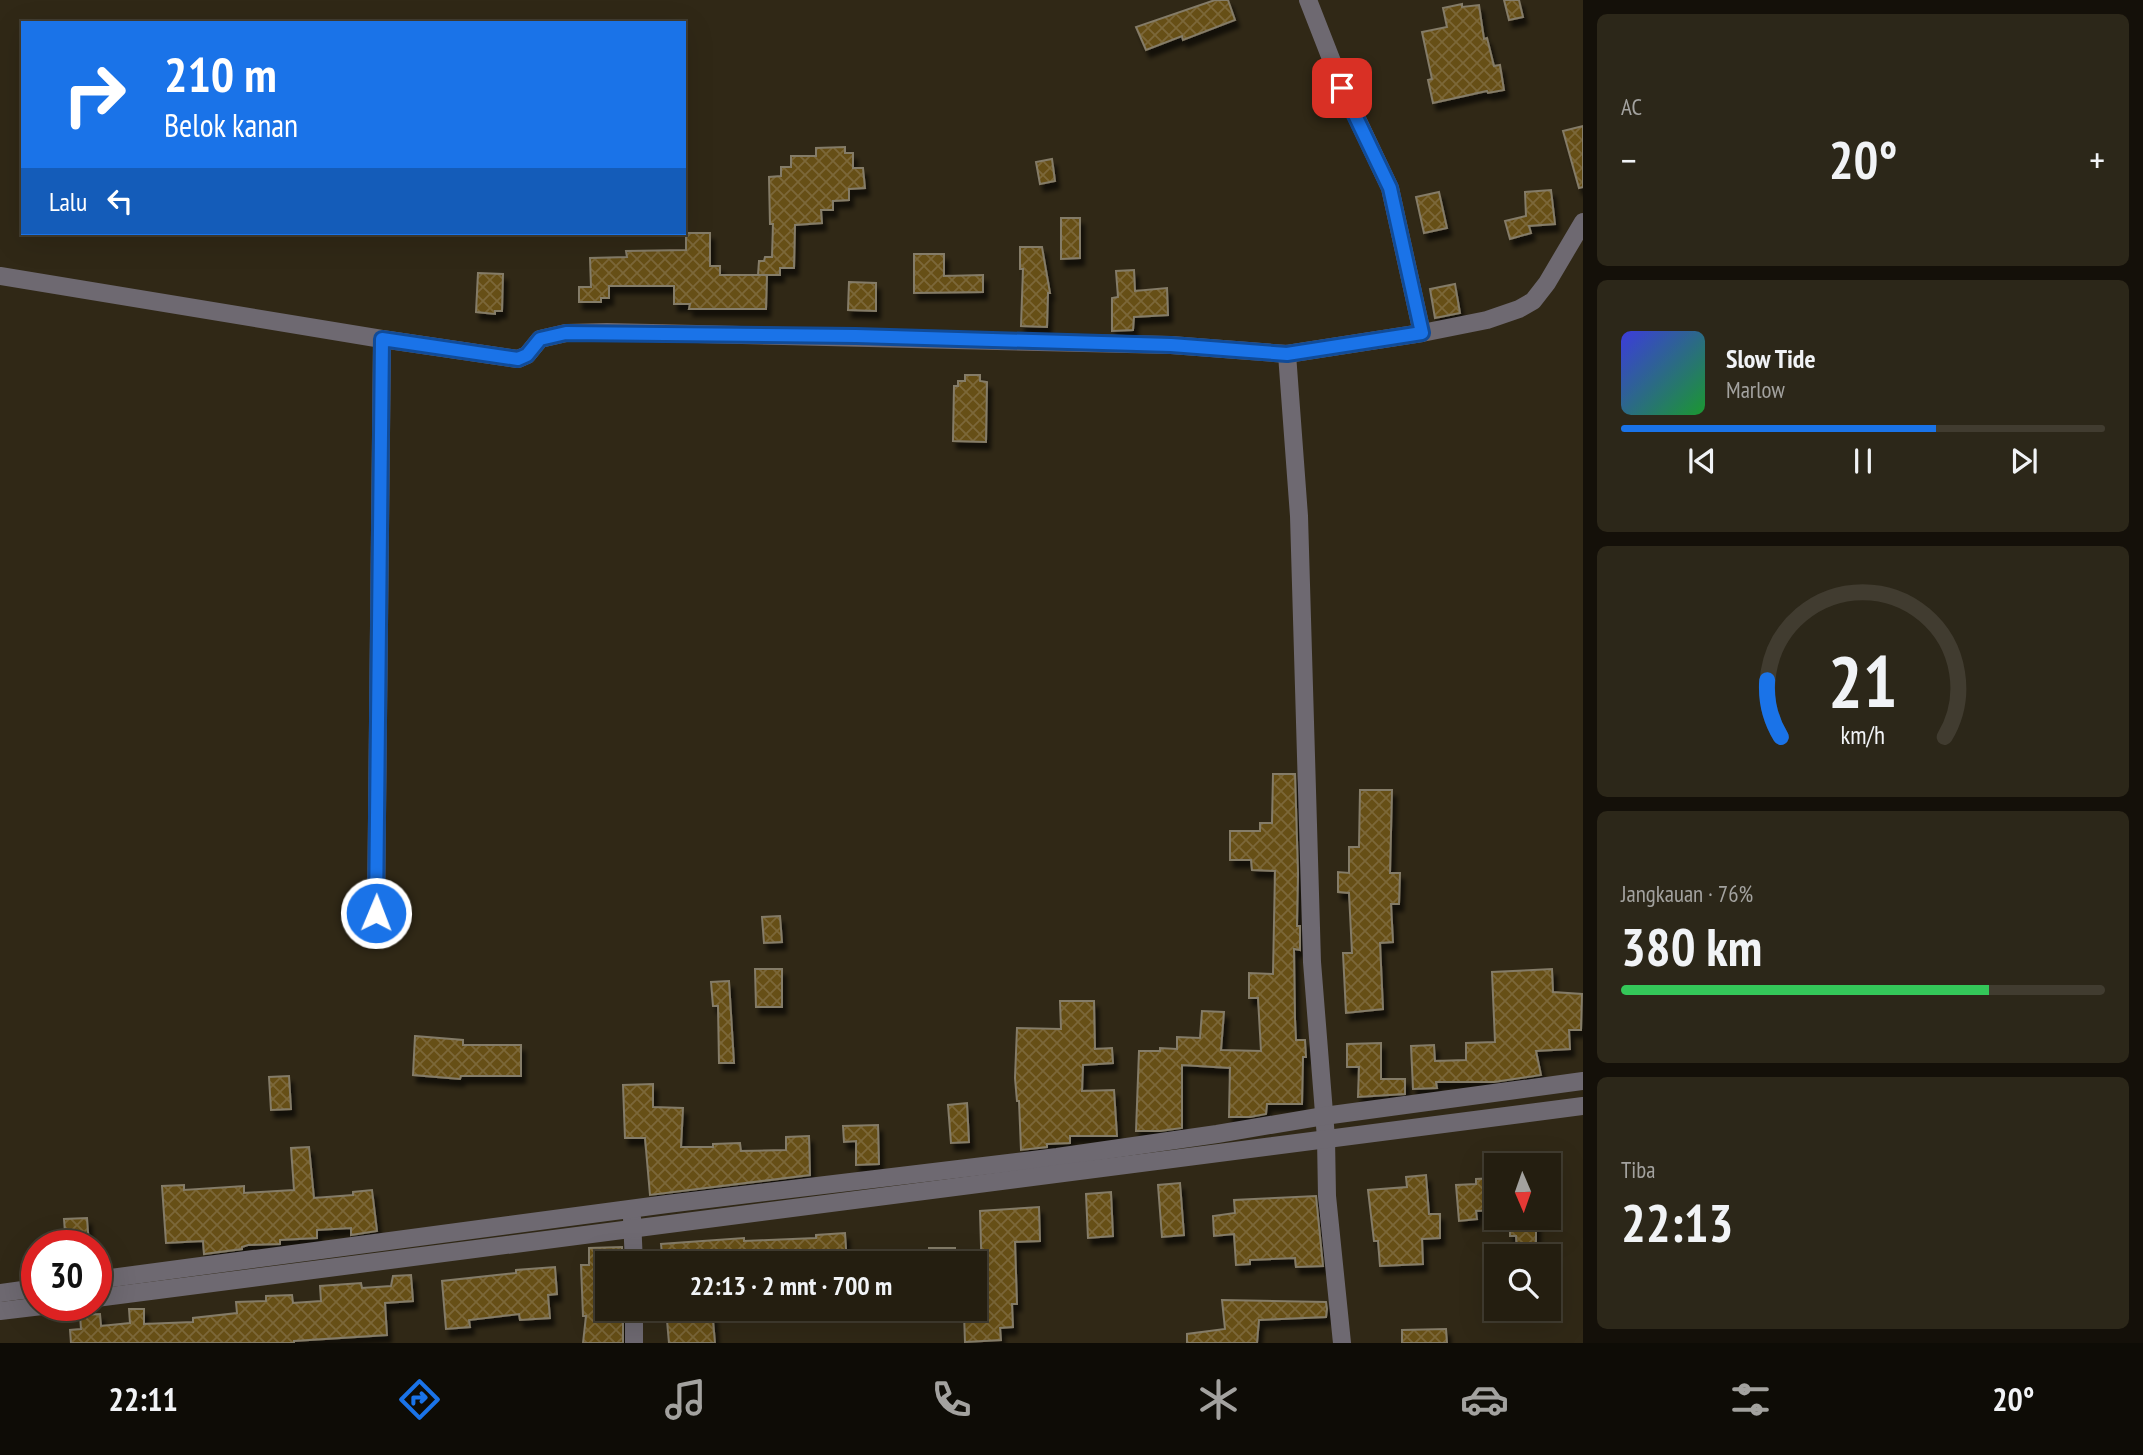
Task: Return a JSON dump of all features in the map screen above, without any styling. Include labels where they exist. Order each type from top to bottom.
[{"type":"street","points":[[1308,0],[1342,88],[1390,188],[1422,333]]},
{"type":"street","points":[[0,276],[518,359],[527,355],[540,339],[566,333],[607,332],[1171,345],[1287,354],[1422,333],[1496,317],[1519,309],[1533,301],[1553,274],[1583,222]]},
{"type":"street","points":[[376,913],[382,339]]},
{"type":"street","points":[[1287,354],[1299,516],[1312,962],[1326,1138],[1327,1196],[1342,1343]]},
{"type":"street","points":[[112,1296],[1217,1134],[1324,1116],[1583,1081]]},
{"type":"street","points":[[112,1278],[1583,1106]]},
{"type":"street","points":[[632,1218],[633,1251]]},
{"type":"street","points":[[0,1293],[21,1290]]},
{"type":"street","points":[[0,1311],[21,1308]]},
{"type":"street","points":[[634,1321],[634,1343]]},
{"type":"building","points":[[1215,0],[1228,0],[1235,20],[1183,40],[1182,36],[1146,50],[1136,27]]},
{"type":"building","points":[[1504,0],[1519,0],[1523,17],[1509,20]]},
{"type":"building","points":[[1462,4],[1462,7],[1479,5],[1484,39],[1487,38],[1494,66],[1500,65],[1504,90],[1433,103],[1428,80],[1432,79],[1422,32],[1447,27],[1443,8]]},
{"type":"building","points":[[1583,126],[1583,187],[1579,188],[1563,131]]},
{"type":"building","points":[[845,147],[845,153],[853,153],[853,168],[863,168],[865,188],[849,189],[849,200],[833,201],[833,210],[821,210],[822,223],[795,225],[794,268],[780,268],[780,275],[758,275],[759,261],[772,257],[773,224],[770,224],[769,177],[781,176],[781,167],[791,167],[791,156],[816,156],[816,148]]},
{"type":"building","points":[[1052,159],[1055,181],[1040,184],[1036,162]]},
{"type":"building","points":[[1551,190],[1555,224],[1529,226],[1531,233],[1510,239],[1505,221],[1526,216],[1525,192]]},
{"type":"building","points":[[1439,192],[1447,228],[1424,233],[1416,197]]},
{"type":"building","points":[[1061,218],[1080,218],[1080,258],[1061,259]]},
{"type":"building","points":[[686,233],[710,233],[710,266],[720,266],[720,275],[767,275],[766,309],[689,309],[690,304],[674,304],[674,286],[609,286],[609,298],[601,298],[601,302],[579,302],[579,287],[591,287],[590,258],[627,257],[626,251],[686,250]]},
{"type":"building","points":[[1020,247],[1042,247],[1050,293],[1047,327],[1021,326],[1023,269],[1020,269]]},
{"type":"building","points":[[914,254],[944,254],[944,276],[983,275],[983,292],[914,293]]},
{"type":"building","points":[[1134,270],[1135,291],[1167,288],[1168,315],[1134,317],[1133,330],[1112,331],[1112,298],[1118,297],[1116,271]]},
{"type":"building","points":[[478,273],[503,274],[502,311],[495,311],[495,314],[476,312]]},
{"type":"building","points":[[849,282],[876,283],[876,311],[848,310]]},
{"type":"building","points":[[1455,284],[1460,313],[1435,318],[1430,289]]},
{"type":"building","points":[[965,375],[980,375],[980,381],[987,382],[986,442],[953,441],[954,386],[958,386],[958,381],[965,381]]},
{"type":"building","points":[[1273,774],[1295,774],[1297,926],[1300,926],[1300,950],[1294,949],[1295,1019],[1296,1040],[1305,1040],[1302,1104],[1267,1104],[1266,1114],[1229,1117],[1230,1068],[1182,1065],[1182,1128],[1136,1131],[1139,1051],[1177,1049],[1177,1037],[1200,1038],[1202,1011],[1224,1012],[1221,1050],[1261,1051],[1258,998],[1249,998],[1249,973],[1273,974],[1275,871],[1252,870],[1251,860],[1230,860],[1230,831],[1260,831],[1260,823],[1272,823]]},
{"type":"building","points":[[1360,790],[1392,790],[1390,873],[1400,873],[1399,904],[1391,904],[1393,942],[1380,943],[1383,1009],[1346,1013],[1343,953],[1352,953],[1349,893],[1338,892],[1338,872],[1349,873],[1349,847],[1359,847]]},
{"type":"building","points":[[780,916],[782,942],[764,943],[762,917]]},
{"type":"building","points":[[755,969],[782,969],[782,1007],[756,1007]]},
{"type":"building","points":[[1552,969],[1553,992],[1582,994],[1581,1030],[1569,1030],[1570,1049],[1536,1051],[1541,1075],[1494,1082],[1436,1082],[1437,1088],[1413,1089],[1411,1046],[1434,1045],[1435,1061],[1466,1060],[1466,1043],[1495,1042],[1492,972]]},
{"type":"building","points":[[729,981],[734,1063],[719,1063],[718,1006],[713,1006],[711,982]]},
{"type":"building","points":[[1060,1001],[1094,1001],[1095,1049],[1112,1048],[1113,1063],[1083,1065],[1082,1091],[1114,1090],[1117,1136],[1070,1136],[1070,1143],[1047,1144],[1047,1147],[1021,1150],[1015,1078],[1017,1028],[1061,1029]]},
{"type":"building","points":[[415,1036],[463,1040],[463,1045],[521,1045],[521,1076],[461,1076],[460,1079],[413,1075]]},
{"type":"building","points":[[1381,1043],[1381,1079],[1405,1079],[1405,1094],[1358,1097],[1359,1067],[1347,1067],[1347,1044]]},
{"type":"building","points":[[289,1076],[291,1109],[271,1110],[269,1077]]},
{"type":"building","points":[[653,1084],[653,1107],[683,1108],[681,1147],[713,1147],[713,1144],[740,1143],[741,1151],[786,1150],[786,1137],[809,1136],[810,1175],[650,1195],[645,1138],[625,1138],[623,1085]]},
{"type":"building","points":[[967,1103],[969,1142],[951,1143],[948,1105]]},
{"type":"building","points":[[878,1125],[879,1164],[856,1165],[856,1141],[844,1142],[843,1126]]},
{"type":"building","points":[[309,1147],[314,1198],[353,1195],[353,1192],[372,1190],[377,1231],[351,1235],[351,1228],[317,1230],[317,1238],[280,1240],[280,1244],[248,1245],[242,1249],[204,1254],[203,1241],[166,1243],[162,1186],[184,1185],[184,1190],[244,1186],[244,1193],[294,1190],[291,1148]]},
{"type":"building","points":[[1426,1175],[1429,1214],[1440,1214],[1440,1238],[1422,1239],[1423,1264],[1380,1266],[1368,1190],[1407,1187],[1406,1177]]},
{"type":"building","points":[[1476,1179],[1484,1179],[1484,1211],[1476,1211],[1477,1219],[1459,1221],[1456,1185],[1476,1184]]},
{"type":"building","points":[[1180,1183],[1184,1235],[1162,1237],[1158,1185]]},
{"type":"building","points":[[1111,1192],[1113,1236],[1088,1238],[1086,1194]]},
{"type":"building","points":[[1316,1196],[1323,1266],[1296,1267],[1295,1258],[1250,1260],[1250,1264],[1236,1265],[1234,1234],[1214,1236],[1213,1216],[1235,1213],[1234,1200]]},
{"type":"building","points":[[1039,1207],[1040,1241],[1015,1242],[1017,1304],[1012,1304],[1013,1327],[1000,1328],[1001,1340],[965,1342],[964,1321],[987,1321],[987,1251],[981,1251],[980,1211]]},
{"type":"building","points":[[87,1218],[88,1230],[65,1230],[64,1219]]},
{"type":"building","points":[[1510,1230],[1536,1230],[1536,1244],[1516,1244],[1516,1236],[1510,1236]]},
{"type":"building","points":[[845,1233],[846,1251],[662,1251],[661,1244],[744,1238],[744,1241],[816,1238],[816,1235]]},
{"type":"building","points":[[622,1247],[622,1251],[595,1251],[595,1321],[623,1321],[623,1343],[583,1343],[586,1316],[583,1316],[581,1265],[589,1265],[589,1248]]},
{"type":"building","points":[[929,1248],[955,1248],[955,1251],[929,1251]]},
{"type":"building","points":[[555,1267],[557,1294],[548,1295],[550,1318],[520,1320],[519,1314],[469,1320],[470,1327],[446,1329],[442,1281]]},
{"type":"building","points":[[411,1275],[413,1301],[385,1303],[387,1335],[294,1343],[71,1343],[70,1330],[81,1329],[80,1321],[101,1321],[101,1326],[130,1323],[129,1309],[144,1309],[144,1324],[193,1322],[193,1318],[237,1313],[236,1302],[266,1301],[266,1296],[292,1295],[293,1303],[321,1301],[320,1286],[361,1283],[362,1288],[391,1286],[393,1276]]},
{"type":"building","points":[[1222,1300],[1326,1302],[1327,1309],[1326,1317],[1259,1320],[1257,1343],[1187,1343],[1187,1334],[1225,1329]]},
{"type":"building","points":[[667,1321],[713,1321],[715,1343],[669,1343]]},
{"type":"building","points":[[1446,1329],[1447,1343],[1402,1343],[1402,1330]]},
{"type":"route","points":[[376,913],[382,339],[518,359],[527,355],[540,339],[566,333],[856,336],[1171,345],[1287,354],[1422,333],[1390,188],[1342,88]]}]
